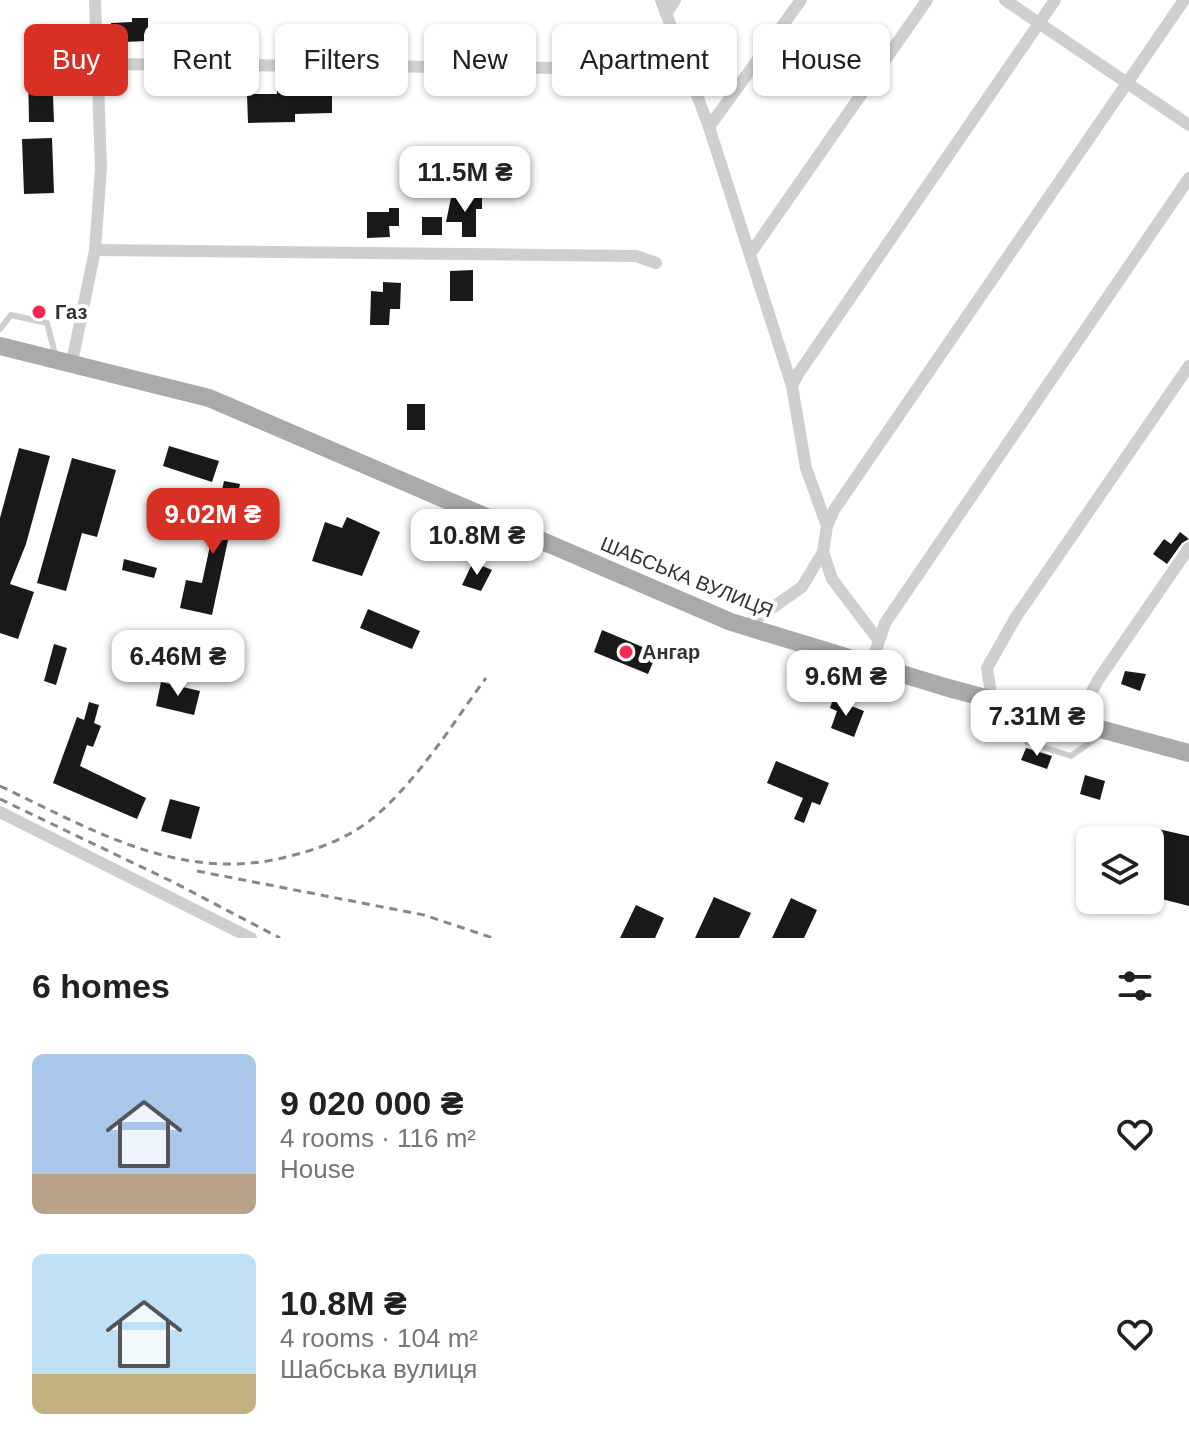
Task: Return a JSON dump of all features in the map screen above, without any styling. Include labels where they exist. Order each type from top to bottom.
[{"type":"main road","name":"ШАБСЬКА ВУЛИЦЯ","points":[[0,346],[209,398],[454,505],[746,626],[996,702],[1188,751]]},
{"type":"street","points":[[95,0],[96,24]]},
{"type":"street","points":[[661,0],[709,127],[792,386],[806,468],[827,526]]},
{"type":"street","points":[[666,14],[675,0]]},
{"type":"street","points":[[709,127],[801,0]]},
{"type":"street","points":[[750,254],[927,0]]},
{"type":"street","points":[[1005,0],[1189,125]]},
{"type":"street","points":[[792,386],[1055,0]]},
{"type":"street","points":[[746,626],[802,587],[823,552],[827,526],[834,510],[1184,0]]},
{"type":"street","points":[[128,64],[552,68]]},
{"type":"street","points":[[64,360],[95,250],[101,168],[98,96]]},
{"type":"street","points":[[871,665],[885,623],[1189,178]]},
{"type":"street","points":[[95,250],[636,256],[656,263]]},
{"type":"street","points":[[996,702],[987,668],[1016,617],[1189,366]]},
{"type":"street","points":[[1075,723],[1098,680],[1189,548]]},
{"type":"street","points":[[823,552],[832,579],[879,641]]},
{"type":"street","points":[[0,812],[251,938]]},
{"type":"lane","points":[[0,329],[11,315],[47,323],[64,360]]},
{"type":"lane","points":[[996,702],[1027,742],[1071,756],[1104,732]]},
{"type":"building","points":[[132,18],[148,18],[148,24],[144,24],[144,41],[128,42],[128,24],[111,24],[132,22]]},
{"type":"building","points":[[29,96],[53,96],[54,122],[29,122]]},
{"type":"building","points":[[247,96],[332,96],[332,113],[295,114],[295,122],[248,123]]},
{"type":"building","points":[[52,138],[54,193],[24,194],[22,139]]},
{"type":"building","points":[[451,198],[482,198],[482,209],[476,209],[476,237],[462,237],[462,222],[446,222]]},
{"type":"building","points":[[389,208],[399,208],[399,226],[389,226],[390,237],[367,238],[367,212],[389,212]]},
{"type":"building","points":[[422,217],[442,217],[442,235],[422,235]]},
{"type":"building","points":[[473,270],[473,301],[450,301],[450,271]]},
{"type":"building","points":[[383,282],[401,283],[400,309],[390,309],[389,325],[370,325],[371,291],[383,292]]},
{"type":"building","points":[[407,404],[425,404],[425,430],[407,430]]},
{"type":"building","points":[[169,446],[219,461],[212,482],[163,466]]},
{"type":"building","points":[[19,448],[50,456],[26,544],[10,584],[34,592],[18,639],[0,633],[0,518]]},
{"type":"building","points":[[72,458],[116,470],[97,537],[82,533],[66,591],[37,583]]},
{"type":"building","points":[[224,481],[240,484],[212,615],[180,608],[186,580],[202,583]]},
{"type":"building","points":[[347,517],[380,532],[362,576],[312,561],[325,522],[342,528]]},
{"type":"building","points":[[1180,532],[1189,539],[1182,543],[1167,564],[1153,554],[1164,539],[1171,544]]},
{"type":"building","points":[[124,559],[157,568],[154,578],[122,570]]},
{"type":"building","points":[[473,562],[492,570],[481,591],[462,585]]},
{"type":"building","points":[[368,609],[420,631],[412,649],[360,628]]},
{"type":"building","name":"Ангар","points":[[602,630],[657,653],[648,674],[594,652]]},
{"type":"building","points":[[54,644],[67,648],[56,685],[44,681]]},
{"type":"building","points":[[1125,671],[1146,674],[1140,691],[1121,684]]},
{"type":"building","points":[[161,682],[200,691],[194,715],[156,706]]},
{"type":"building","points":[[833,699],[864,711],[854,737],[831,728],[837,711],[830,708]]},
{"type":"building","points":[[89,702],[99,705],[94,723],[101,726],[93,747],[87,745],[80,766],[146,798],[137,819],[53,783],[77,717],[84,720]]},
{"type":"building","points":[[1026,748],[1052,756],[1047,769],[1021,760]]},
{"type":"building","points":[[776,761],[829,783],[820,805],[812,802],[804,823],[794,819],[803,798],[767,783]]},
{"type":"building","points":[[1085,775],[1105,781],[1100,800],[1080,794]]},
{"type":"building","points":[[170,799],[200,807],[191,839],[161,831]]},
{"type":"building","points":[[1164,830],[1189,836],[1189,906],[1164,900]]},
{"type":"building","points":[[714,897],[751,913],[739,938],[695,938]]},
{"type":"building","points":[[791,898],[817,910],[804,938],[772,938]]},
{"type":"building","points":[[636,905],[664,918],[655,938],[620,938]]},
{"type":"railway","points":[[0,786],[106,836],[178,859],[215,864],[254,863],[294,855],[340,839],[380,812],[423,765],[486,678]]},
{"type":"railway","points":[[0,799],[175,883],[280,938]]},
{"type":"railway","points":[[197,871],[424,915],[493,938]]},
{"type":"place","name":"Газ","points":[[39,312]]},
{"type":"place","name":"Ангар","points":[[626,652]]}]
